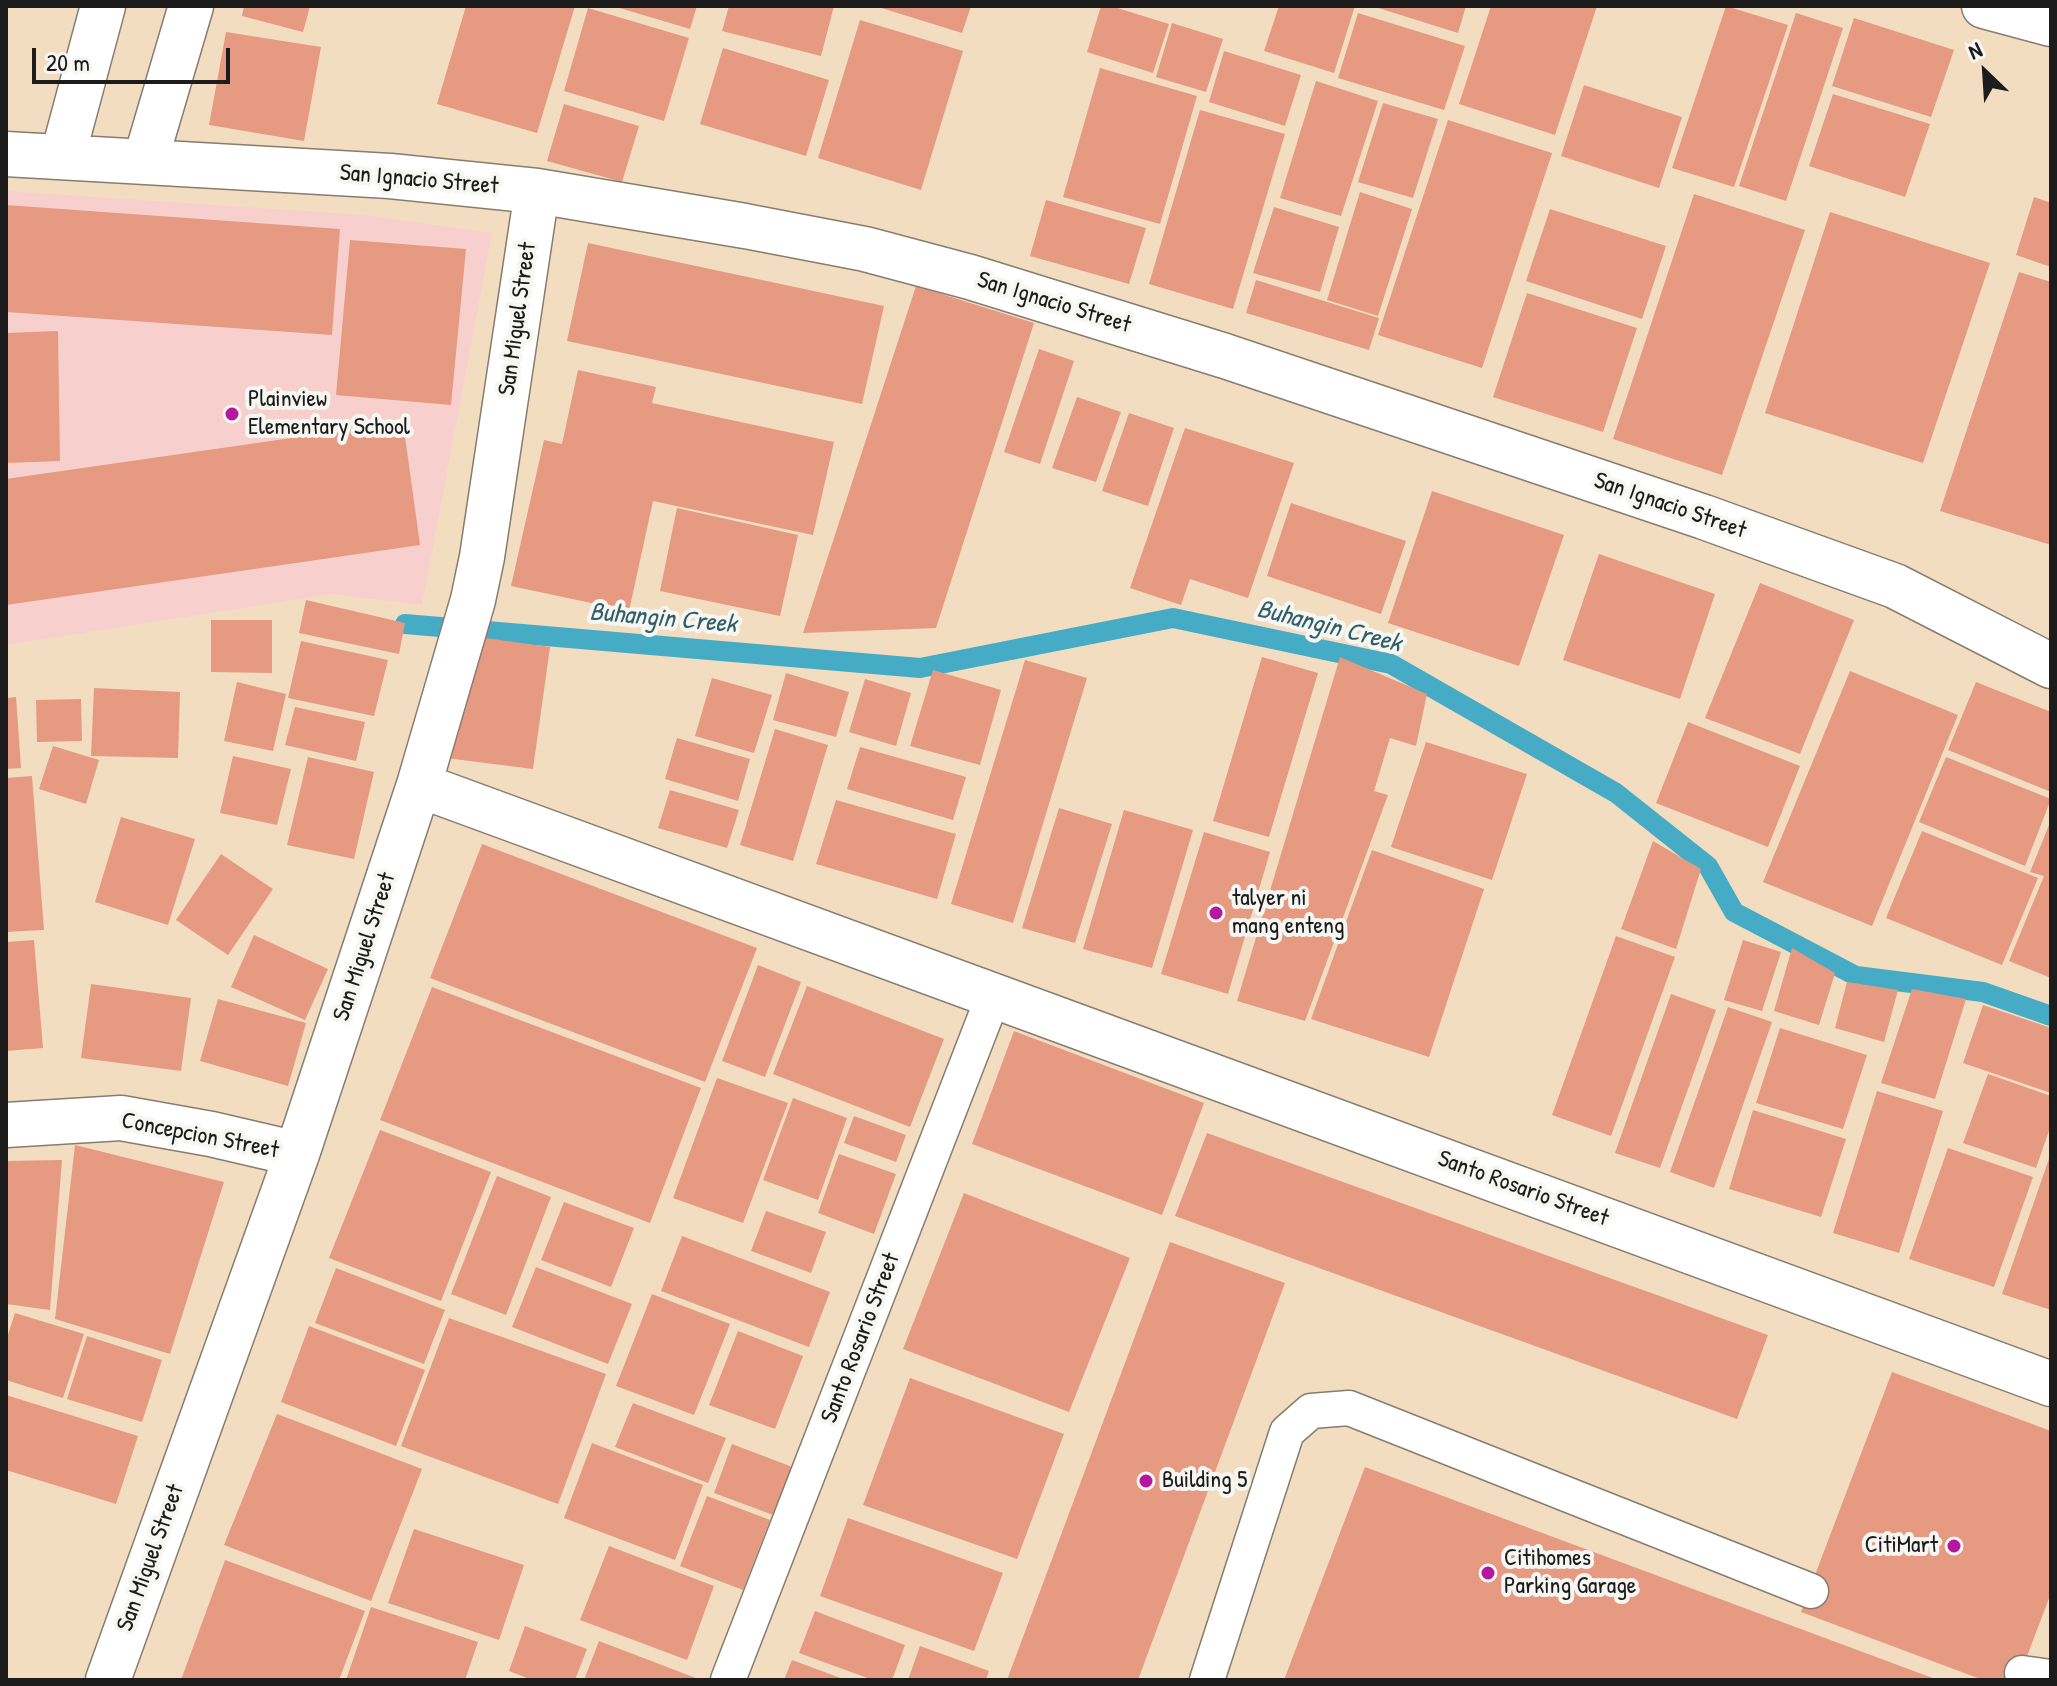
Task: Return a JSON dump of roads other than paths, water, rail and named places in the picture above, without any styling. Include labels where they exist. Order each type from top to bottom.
[{"type":"street","points":[[63,155],[103,6]]},
{"type":"street","points":[[145,162],[191,6]]},
{"type":"street","points":[[1984,6],[2051,24]]},
{"type":"street","name":"San Ignacio Street","points":[[6,154],[390,176],[537,191],[865,249],[970,277],[1225,356],[1704,517],[1895,586],[2051,666]]},
{"type":"street","name":"San Miguel Street","points":[[108,1680],[297,1154],[419,785],[473,600],[537,191]]},
{"type":"street","name":"Santo Rosario Street","points":[[419,785],[993,997],[1285,1100],[2051,1384]]},
{"type":"street","name":"Concepcion Street","points":[[6,1125],[121,1118],[297,1154]]},
{"type":"lane","name":"Santo Rosario Street","points":[[728,1680],[993,997]]},
{"type":"lane","points":[[1207,1680],[1287,1432],[1311,1411],[1349,1408],[1811,1591]]},
{"type":"waterway","name":"Buhangin Creek","points":[[405,624],[920,668],[1173,618],[1391,664],[1616,793],[1708,866],[1734,912],[1856,976],[1983,992],[2051,1016]]},
{"type":"place","name":"Plainview Elementary School","points":[[232,414]]},
{"type":"place","name":"talyer ni mang enteng","points":[[1216,913]]},
{"type":"place","name":"Building 5","points":[[1146,1481]]},
{"type":"place","name":"CitiMart","points":[[1954,1546]]},
{"type":"place","name":"Citihomes Parking Garage","points":[[1488,1573]]}]
